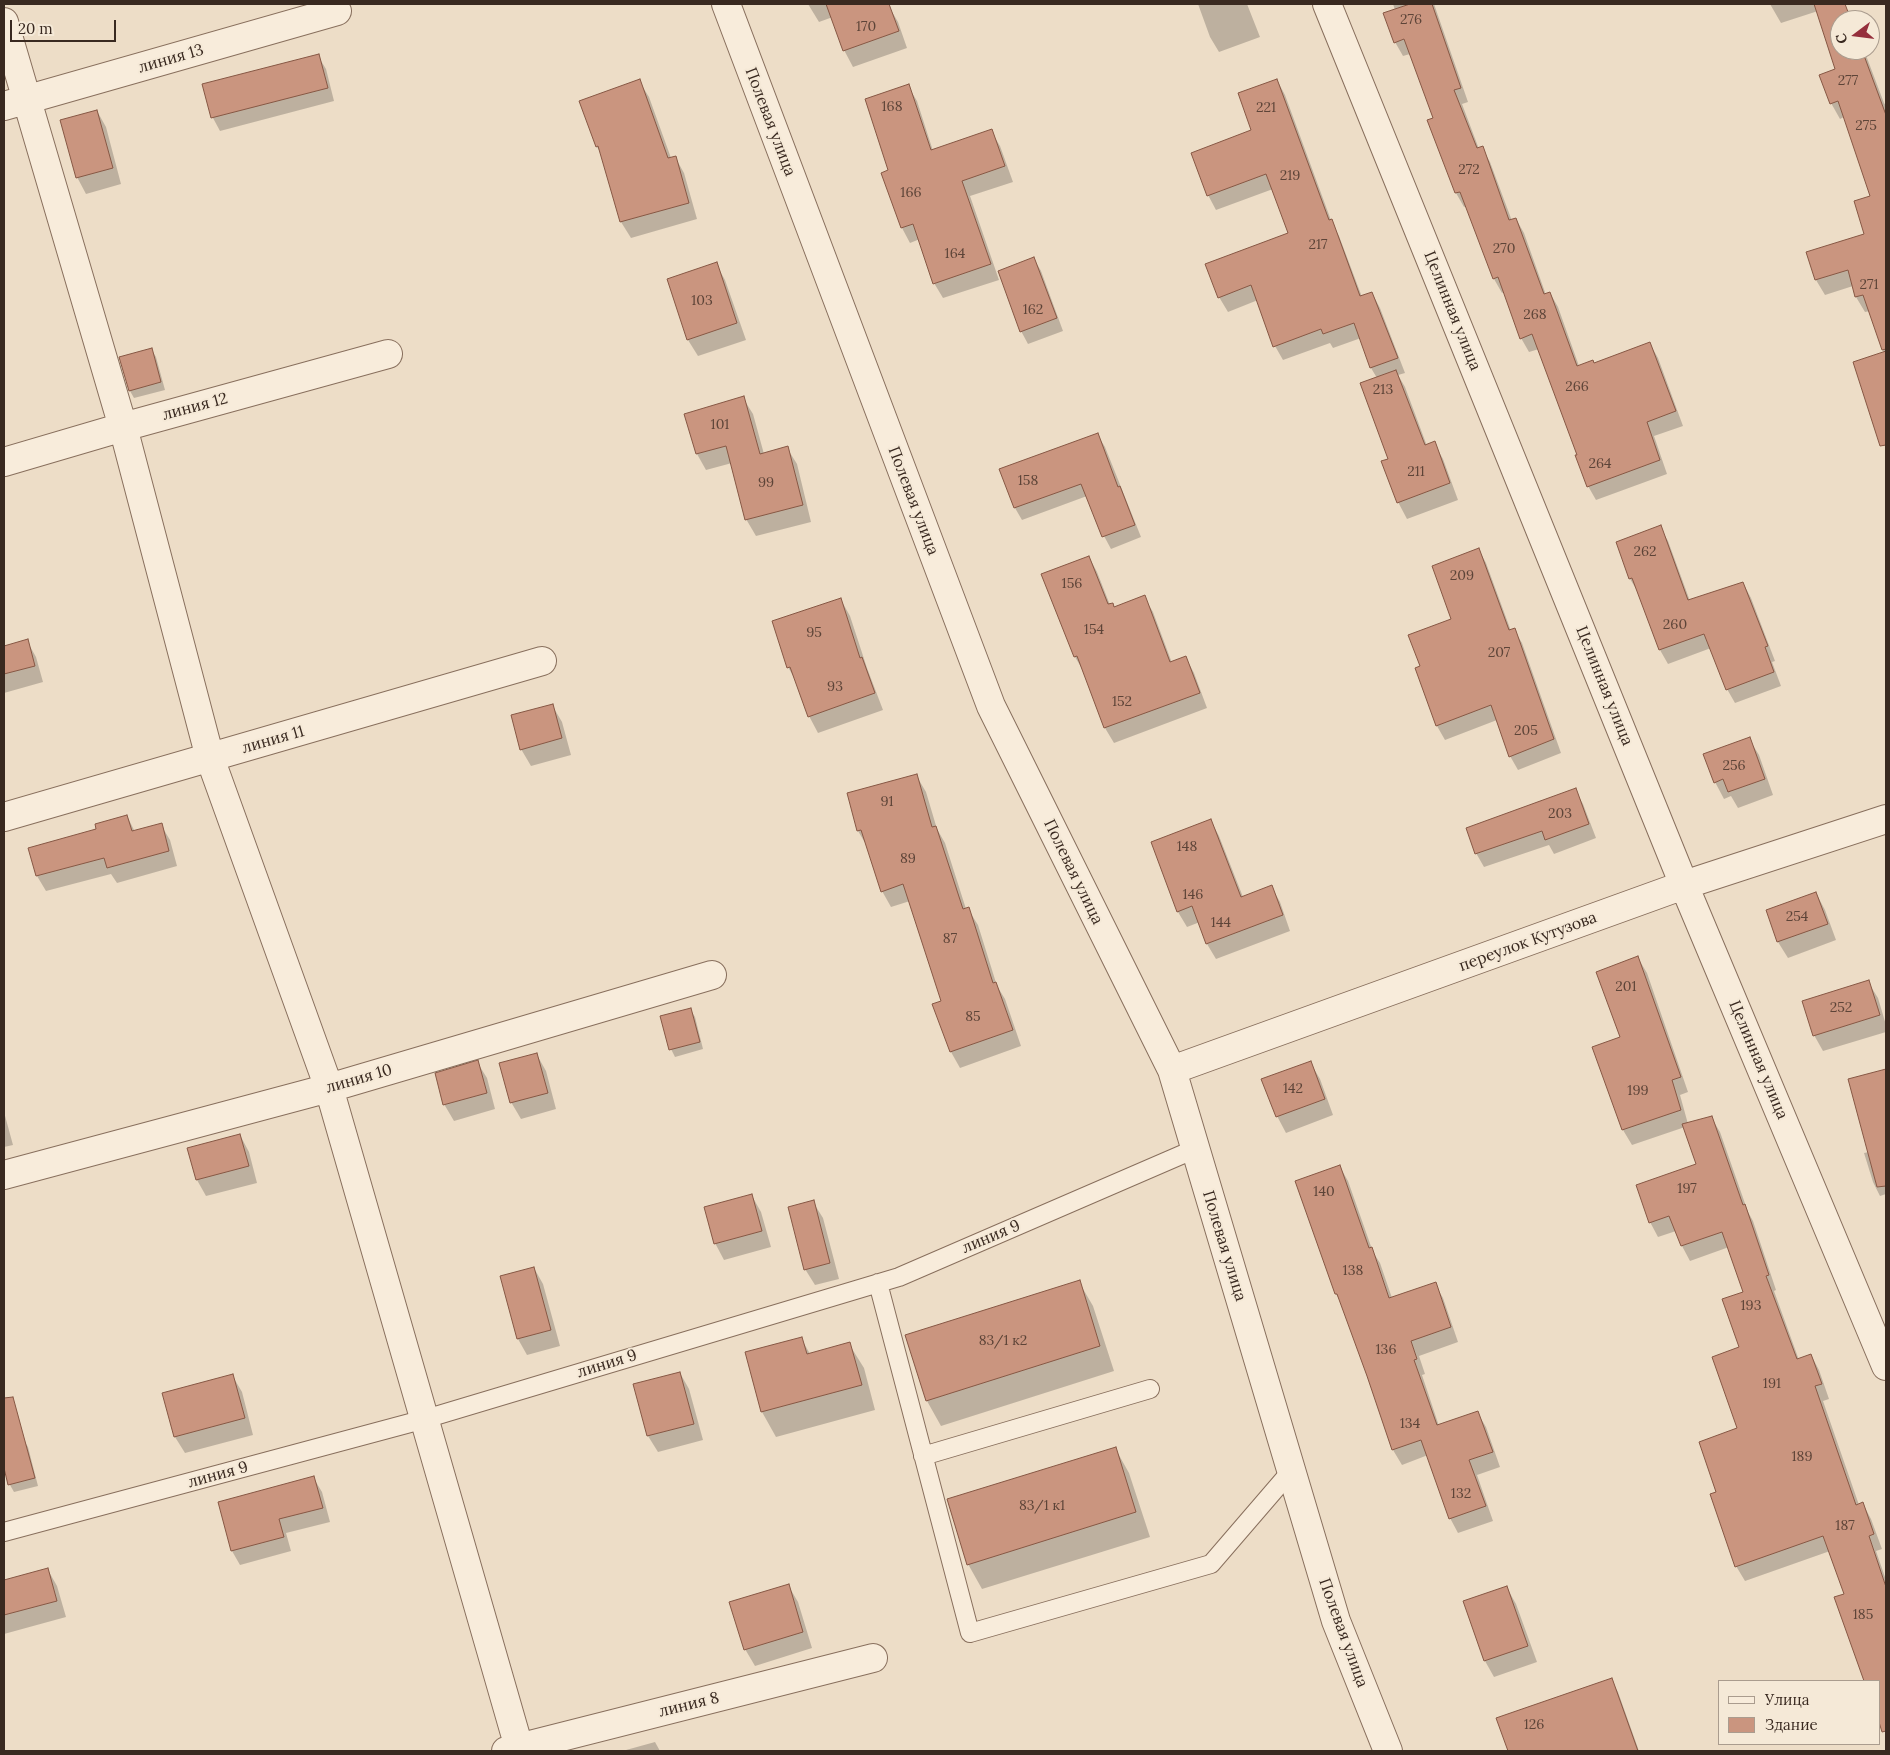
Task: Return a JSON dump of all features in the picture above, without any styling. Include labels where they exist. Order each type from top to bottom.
[{"type":"street","name":"Полевая улица","points":[[726,4],[991,706],[1172,1070],[1336,1622],[1388,1751]]},
{"type":"street","name":"Целинная улица","points":[[1327,4],[1684,885],[1886,1366]]},
{"type":"street","name":"линия 13","points":[[15,103],[337,11]]},
{"type":"street","points":[[4,22],[15,103],[123,427],[210,758],[329,1088],[425,1419],[515,1750]]},
{"type":"street","name":"линия 12","points":[[4,462],[388,354]]},
{"type":"street","name":"линия 11","points":[[4,817],[542,661]]},
{"type":"street","name":"переулок Кутузова","points":[[1172,1070],[1684,885],[1886,819]]},
{"type":"street","name":"линия 10","points":[[4,1175],[329,1088],[712,974]]},
{"type":"street","name":"линия 8","points":[[515,1750],[873,1658]]},
{"type":"lane","name":"линия 9","points":[[4,1532],[425,1419],[899,1277],[1195,1149]]},
{"type":"lane","points":[[878,1283],[970,1633],[1211,1564],[1291,1471]]},
{"type":"lane","points":[[922,1456],[1150,1389]]},
{"type":"building","points":[[826,4],[889,4],[899,31],[843,51]]},
{"type":"building","points":[[1410,4],[1432,4],[1461,88],[1454,90],[1477,148],[1483,146],[1509,220],[1516,218],[1544,294],[1550,292],[1577,366],[1593,360],[1594,363],[1650,342],[1676,411],[1647,422],[1660,460],[1587,487],[1532,334],[1520,339],[1498,277],[1493,279],[1460,192],[1455,193],[1427,120],[1433,118],[1404,39],[1394,43],[1383,13]]},
{"type":"building","points":[[1814,4],[1845,4],[1847,10],[1830,10],[1830,54]]},
{"type":"building","points":[[319,54],[328,88],[211,118],[202,84]]},
{"type":"building","points":[[1832,60],[1866,60],[1886,115],[1886,349],[1882,350],[1863,295],[1855,297],[1848,270],[1815,280],[1806,252],[1864,234],[1854,201],[1870,196],[1838,101],[1830,104],[1819,75],[1835,69]]},
{"type":"building","points":[[640,79],[668,158],[676,156],[689,203],[620,222],[598,146],[596,147],[579,101]]},
{"type":"building","points":[[1277,79],[1329,220],[1332,219],[1360,296],[1372,292],[1398,358],[1370,368],[1354,323],[1323,334],[1321,329],[1273,347],[1251,285],[1218,298],[1205,264],[1288,233],[1266,174],[1207,196],[1191,153],[1251,130],[1238,93]]},
{"type":"building","points":[[909,84],[931,150],[992,129],[1005,166],[962,181],[991,264],[933,284],[913,224],[901,228],[881,173],[888,170],[865,99]]},
{"type":"building","points":[[97,110],[113,168],[76,178],[60,120]]},
{"type":"building","points":[[1034,257],[1057,318],[1020,332],[998,271]]},
{"type":"building","points":[[717,262],[737,323],[687,340],[667,279]]},
{"type":"building","points":[[152,348],[161,382],[129,391],[119,357]]},
{"type":"building","points":[[1886,351],[1886,445],[1880,446],[1853,362]]},
{"type":"building","points":[[1396,370],[1425,445],[1435,441],[1450,483],[1397,503],[1381,461],[1388,459],[1360,383]]},
{"type":"building","points":[[744,396],[760,454],[788,446],[803,505],[745,520],[726,446],[696,454],[684,414]]},
{"type":"building","points":[[1098,433],[1118,487],[1120,486],[1135,525],[1102,537],[1081,484],[1014,508],[999,469]]},
{"type":"building","points":[[1661,525],[1688,600],[1743,582],[1768,646],[1765,647],[1774,672],[1726,690],[1704,634],[1659,650],[1632,578],[1629,579],[1616,542]]},
{"type":"building","points":[[1479,548],[1509,630],[1515,628],[1554,739],[1509,757],[1491,705],[1436,726],[1415,668],[1420,666],[1408,635],[1451,619],[1432,566]]},
{"type":"building","points":[[1089,556],[1108,604],[1113,603],[1114,607],[1145,595],[1170,662],[1186,656],[1200,693],[1104,728],[1077,656],[1074,657],[1041,574]]},
{"type":"building","points":[[841,598],[860,658],[862,657],[875,693],[808,717],[790,667],[787,668],[772,621]]},
{"type":"building","points":[[28,639],[35,666],[4,674],[4,646]]},
{"type":"building","points":[[553,704],[562,738],[520,750],[511,715]]},
{"type":"building","points":[[1750,737],[1765,779],[1728,792],[1723,779],[1714,783],[1703,754]]},
{"type":"building","points":[[917,774],[932,827],[936,826],[963,909],[969,907],[993,983],[996,982],[1013,1030],[950,1052],[932,1004],[941,1001],[903,884],[881,892],[861,830],[857,831],[847,793]]},
{"type":"building","points":[[1576,788],[1589,824],[1545,840],[1542,831],[1475,854],[1466,828]]},
{"type":"building","points":[[127,815],[132,831],[162,823],[169,851],[107,868],[104,858],[36,876],[28,848],[96,829],[95,824]]},
{"type":"building","points":[[1211,819],[1241,897],[1272,885],[1283,915],[1206,944],[1192,906],[1177,912],[1151,842]]},
{"type":"building","points":[[1816,892],[1828,924],[1777,942],[1766,910]]},
{"type":"building","points":[[1638,956],[1681,1077],[1672,1080],[1681,1110],[1622,1130],[1592,1047],[1620,1037],[1596,972]]},
{"type":"building","points":[[1869,980],[1880,1015],[1813,1036],[1802,1001]]},
{"type":"building","points":[[691,1008],[700,1042],[669,1050],[660,1016]]},
{"type":"building","points":[[537,1053],[548,1093],[510,1103],[499,1063]]},
{"type":"building","points":[[478,1060],[487,1093],[443,1105],[435,1073]]},
{"type":"building","points":[[1311,1061],[1325,1099],[1276,1117],[1261,1079]]},
{"type":"building","points":[[1886,1069],[1886,1186],[1877,1187],[1848,1079]]},
{"type":"building","points":[[1712,1116],[1743,1205],[1745,1204],[1769,1275],[1766,1276],[1797,1359],[1811,1354],[1822,1384],[1815,1386],[1856,1505],[1863,1502],[1874,1534],[1869,1536],[1886,1587],[1886,1731],[1882,1732],[1880,1725],[1880,1680],[1864,1680],[1834,1597],[1844,1594],[1823,1536],[1735,1567],[1710,1494],[1716,1492],[1699,1442],[1737,1428],[1712,1357],[1739,1347],[1722,1299],[1743,1292],[1722,1232],[1681,1246],[1669,1216],[1649,1223],[1636,1185],[1696,1164],[1682,1124]]},
{"type":"building","points":[[240,1134],[249,1166],[196,1180],[187,1148]]},
{"type":"building","points":[[1340,1165],[1369,1248],[1372,1247],[1389,1298],[1436,1282],[1451,1327],[1411,1341],[1417,1359],[1414,1360],[1437,1425],[1478,1411],[1493,1452],[1469,1460],[1486,1506],[1449,1519],[1421,1440],[1392,1450],[1367,1376],[1337,1294],[1335,1294],[1295,1181]]},
{"type":"building","points":[[752,1194],[762,1231],[714,1244],[704,1207]]},
{"type":"building","points":[[814,1200],[830,1263],[804,1270],[788,1207]]},
{"type":"building","points":[[534,1267],[551,1330],[517,1339],[500,1276]]},
{"type":"building","points":[[1080,1280],[1100,1346],[926,1401],[905,1335]]},
{"type":"building","points":[[802,1337],[807,1354],[850,1342],[862,1385],[761,1412],[745,1352]]},
{"type":"building","points":[[680,1372],[694,1424],[647,1436],[633,1384]]},
{"type":"building","points":[[233,1374],[245,1418],[174,1437],[162,1393]]},
{"type":"building","points":[[13,1397],[35,1478],[8,1485],[4,1468],[4,1398]]},
{"type":"building","points":[[1116,1447],[1136,1512],[967,1565],[947,1499]]},
{"type":"building","points":[[314,1476],[323,1508],[279,1519],[284,1537],[231,1551],[218,1502]]},
{"type":"building","points":[[48,1568],[57,1601],[4,1615],[4,1580]]},
{"type":"building","points":[[789,1584],[803,1632],[744,1650],[729,1602]]},
{"type":"building","points":[[1507,1586],[1528,1646],[1484,1661],[1463,1601]]},
{"type":"building","points":[[1612,1678],[1638,1751],[1508,1751],[1496,1718]]}]
